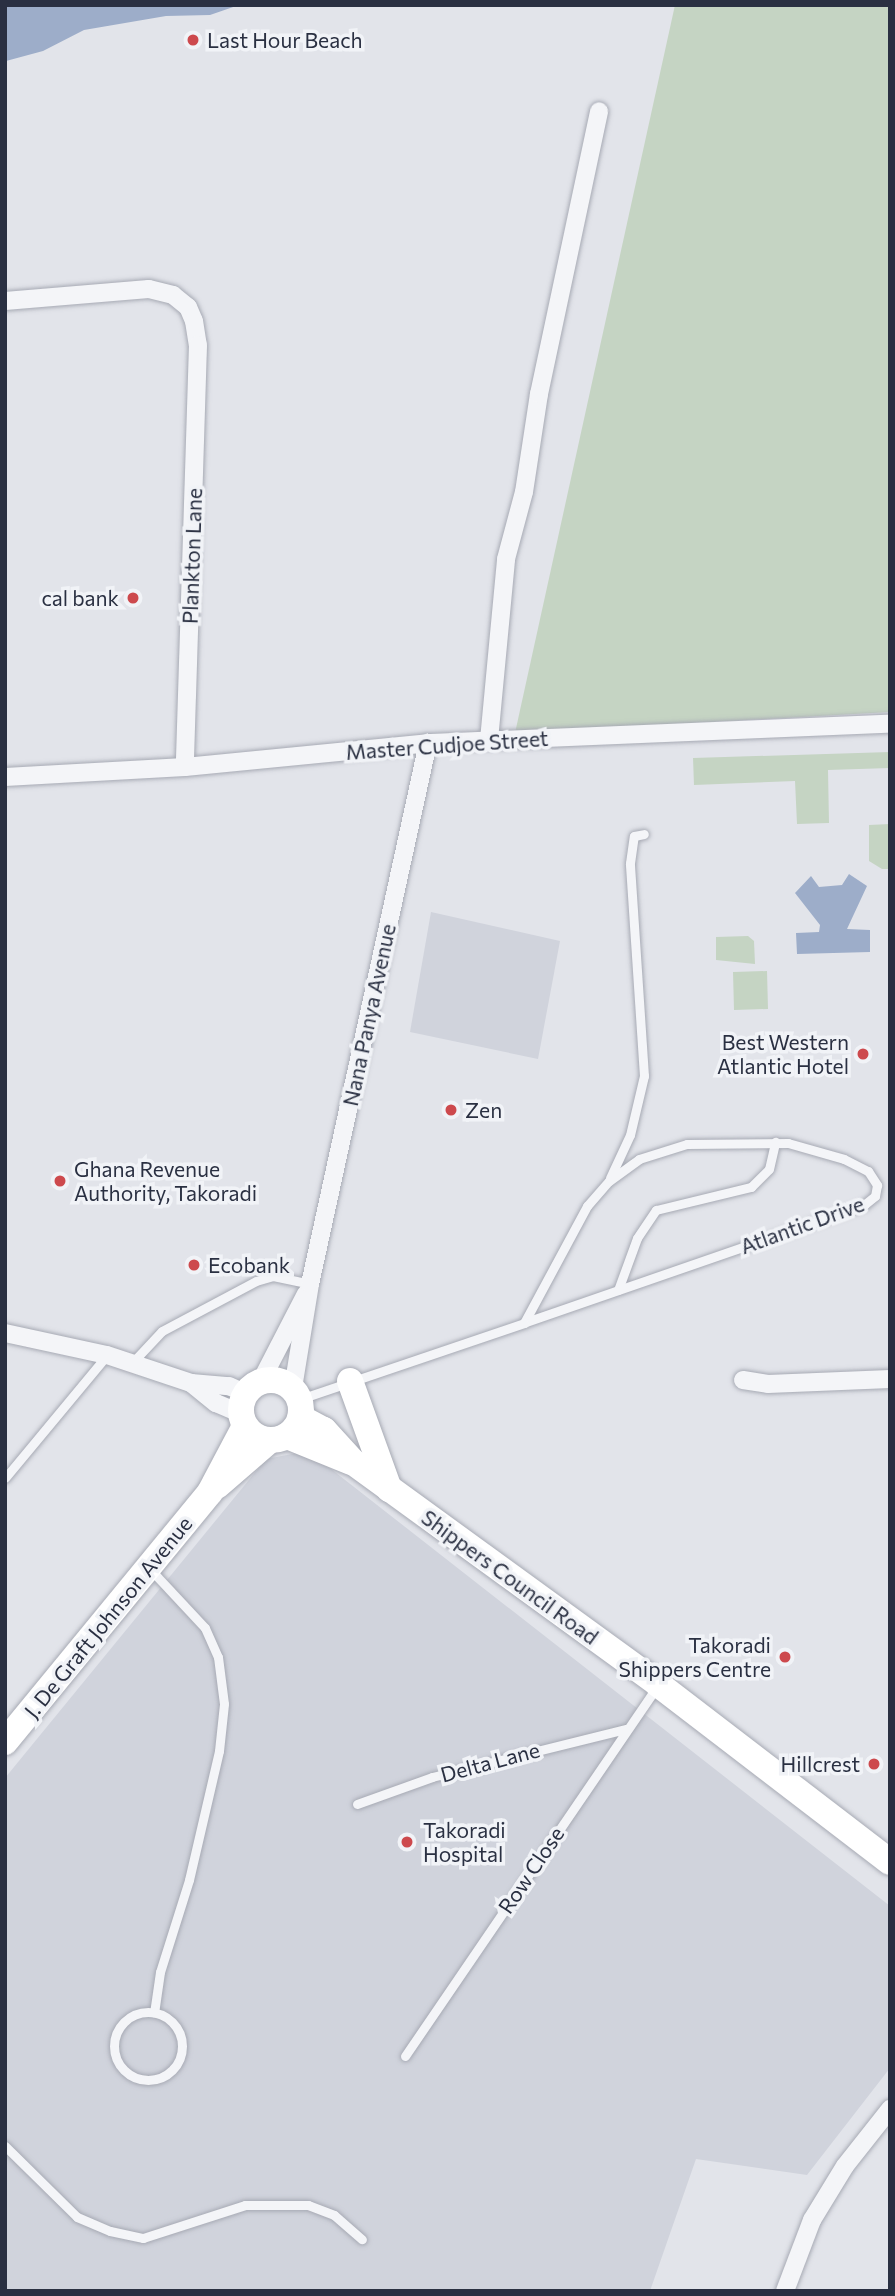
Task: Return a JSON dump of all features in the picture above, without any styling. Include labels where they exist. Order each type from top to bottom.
[{"type":"street","points":[[488,740],[506,559],[524,492],[539,394],[599,111]]},
{"type":"street","name":"Plankton Lane","points":[[5,301],[149,289],[173,295],[188,307],[198,345],[185,767]]},
{"type":"street","name":"Master Cudjoe Street","points":[[5,777],[185,767],[428,743],[890,724]]},
{"type":"street","name":"Nana Panya Avenue","points":[[290,1416],[310,1286],[428,743]]},
{"type":"street","name":"Nana Panya Avenue","points":[[248,1404],[310,1286]]},
{"type":"street","points":[[5,1333],[107,1355],[191,1383],[229,1386],[248,1404],[256,1436],[290,1416],[278,1380],[248,1404]]},
{"type":"street","points":[[743,1380],[768,1384],[890,1379]]},
{"type":"street","points":[[350,1381],[390,1490]]},
{"type":"street","name":"J. De Graft Johnson Avenue","points":[[210,1492],[248,1404]]},
{"type":"street","name":"J. De Graft Johnson Avenue","points":[[5,1742],[210,1492],[290,1416]]},
{"type":"street","name":"Shippers Council Road","points":[[290,1416],[658,1684],[890,1862]]},
{"type":"street","points":[[785,2291],[812,2220],[845,2166],[890,2109]]},
{"type":"lane","points":[[609,1181],[630,1135],[644,1076],[630,863],[634,836],[644,834]]},
{"type":"lane","points":[[618,1290],[637,1238],[656,1210],[751,1187],[769,1169],[775,1142]]},
{"type":"lane","name":"Atlantic Drive","points":[[290,1416],[350,1381],[524,1323],[864,1205],[876,1196],[877,1185],[868,1171],[844,1159],[775,1142],[687,1144],[639,1159],[609,1181],[587,1206],[524,1323]]},
{"type":"lane","points":[[131,1364],[162,1331],[256,1281],[273,1276],[310,1286]]},
{"type":"lane","points":[[5,1478],[107,1355]]},
{"type":"lane","points":[[149,1569],[205,1628],[218,1657],[224,1704],[219,1751],[189,1880],[160,1972],[154,2012]]},
{"type":"lane","name":"Row Close","points":[[405,2056],[658,1684]]},
{"type":"lane","name":"Delta Lane","points":[[357,1804],[432,1777],[626,1729]]},
{"type":"lane","points":[[154,2012],[180,2030],[180,2057],[169,2073],[151,2081],[132,2077],[117,2064],[113,2045],[119,2027],[134,2014],[154,2012]]},
{"type":"lane","points":[[5,2146],[77,2217],[110,2231],[143,2238],[245,2205],[308,2205],[334,2215],[362,2239]]},
{"type":"shaded area","points":[[431,912],[560,941],[538,1059],[410,1032]]},
{"type":"shaded area","name":"Takoradi Hospital","points":[[308,1451],[890,1906],[890,2068],[807,2175],[696,2159],[650,2291],[5,2291],[5,1778],[266,1459]]},
{"type":"green space","points":[[675,5],[890,5],[890,712],[515,733]]},
{"type":"green space","points":[[890,752],[890,768],[828,770],[829,823],[797,824],[795,781],[694,785],[693,758]]},
{"type":"green space","points":[[890,824],[890,869],[882,869],[869,861],[869,825]]},
{"type":"green space","points":[[748,936],[754,941],[755,964],[716,960],[716,937]]},
{"type":"green space","points":[[767,971],[768,1009],[734,1010],[733,972]]},
{"type":"water","points":[[5,5],[239,5],[210,15],[166,16],[84,30],[43,51],[6,61]]},
{"type":"water","points":[[849,874],[867,886],[847,929],[870,930],[870,952],[797,954],[796,933],[819,932],[820,925],[795,893],[811,876],[819,887],[842,885]]},
{"type":"place","name":"Last Hour Beach","points":[[193,40]]},
{"type":"place","name":"cal bank","points":[[133,598]]},
{"type":"place","name":"Best Western Atlantic Hotel","points":[[863,1054]]},
{"type":"place","name":"Zen","points":[[451,1110]]},
{"type":"place","name":"Ghana Revenue Authority, Takoradi","points":[[60,1181]]},
{"type":"place","name":"Ecobank","points":[[194,1265]]},
{"type":"place","name":"Takoradi Shippers Centre","points":[[785,1657]]},
{"type":"place","name":"Hillcrest","points":[[874,1764]]},
{"type":"place","name":"Takoradi Hospital","points":[[407,1842]]}]
